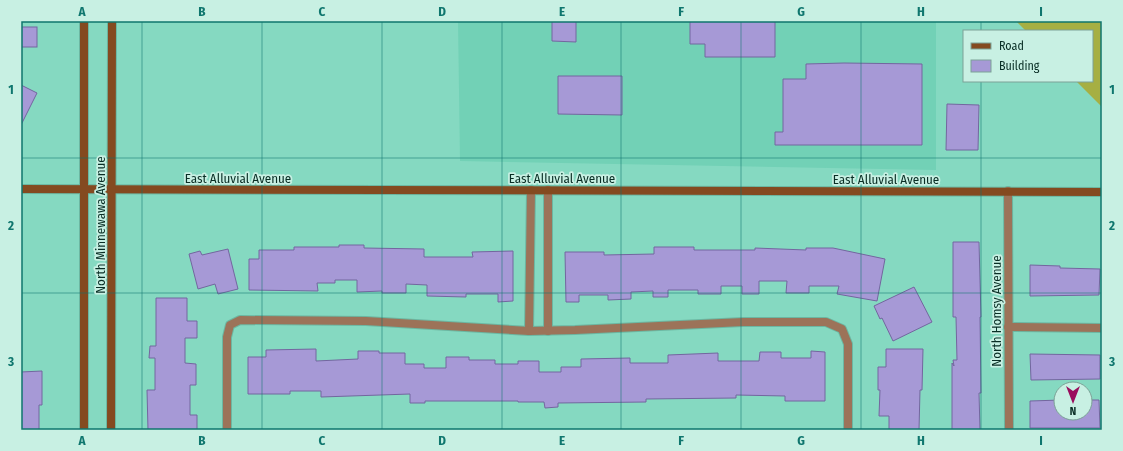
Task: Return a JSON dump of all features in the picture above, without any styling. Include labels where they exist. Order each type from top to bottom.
[{"type":"street","name":"North Minnewawa Avenue","points":[[84,21],[84,430]]},
{"type":"street","name":"North Minnewawa Avenue","points":[[111,430],[112,21]]},
{"type":"street","name":"East Alluvial Avenue","points":[[21,189],[1102,192]]},
{"type":"street","points":[[529,331],[531,190]]},
{"type":"street","points":[[548,190],[548,331]]},
{"type":"street","name":"North Homsy Avenue","points":[[1008,191],[1009,430]]},
{"type":"street","points":[[227,430],[227,337],[230,325],[240,320],[366,321],[529,331],[743,322],[826,322],[842,329],[848,344],[848,430]]},
{"type":"street","points":[[1008,327],[1102,328]]},
{"type":"shaded area","points":[[458,21],[936,21],[936,170],[460,161]]},
{"type":"shaded area","points":[[1016,21],[1100,21],[1102,23],[1102,107],[1077,82],[1093,82],[1093,30],[1025,30]]},
{"type":"building","points":[[552,21],[576,21],[576,42],[552,41]]},
{"type":"building","points":[[690,21],[775,21],[775,57],[705,57],[705,44],[690,44]]},
{"type":"building","points":[[21,27],[37,27],[37,47],[21,47]]},
{"type":"building","points":[[806,64],[922,64],[922,145],[775,145],[775,132],[783,132],[783,79],[806,79]]},
{"type":"building","points":[[558,76],[622,76],[622,115],[558,114]]},
{"type":"building","points":[[21,85],[37,93],[21,125]]},
{"type":"building","points":[[947,104],[979,105],[978,150],[946,150]]},
{"type":"building","points":[[953,242],[979,242],[981,317],[981,393],[979,393],[980,430],[952,430],[952,363],[954,366],[953,360],[957,360],[956,317],[953,317]]},
{"type":"building","points":[[339,245],[364,245],[364,248],[424,249],[424,257],[473,257],[472,252],[513,251],[513,301],[498,302],[498,294],[466,294],[466,297],[427,296],[427,285],[406,284],[406,293],[382,293],[382,291],[357,292],[357,280],[335,280],[335,283],[317,283],[318,291],[249,290],[249,259],[259,259],[259,250],[294,250],[294,247],[339,247]]},
{"type":"building","points":[[654,247],[694,247],[694,250],[755,250],[755,248],[806,250],[806,248],[833,248],[885,259],[877,301],[837,294],[839,286],[809,286],[809,293],[786,293],[787,281],[759,281],[759,294],[742,294],[742,286],[721,286],[721,294],[698,294],[698,290],[668,290],[668,297],[653,297],[653,291],[631,292],[631,299],[608,300],[608,295],[579,295],[579,302],[566,302],[565,252],[604,252],[604,255],[654,254]]},
{"type":"building","points":[[228,249],[238,289],[218,294],[215,284],[198,289],[189,254],[200,251],[202,255]]},
{"type":"building","points":[[1030,265],[1060,266],[1060,268],[1100,269],[1099,295],[1030,296]]},
{"type":"building","points":[[914,287],[932,322],[893,341],[882,318],[880,319],[874,306]]},
{"type":"building","points":[[156,298],[187,298],[187,321],[197,321],[197,338],[185,338],[185,363],[196,364],[196,385],[190,385],[190,415],[197,415],[197,430],[148,430],[147,390],[155,390],[155,358],[149,358],[150,346],[156,346]]},
{"type":"building","points":[[316,349],[316,361],[358,359],[358,351],[379,351],[379,353],[405,353],[405,364],[424,364],[424,368],[446,368],[446,357],[469,357],[469,360],[495,360],[495,364],[518,364],[518,361],[539,361],[539,372],[561,372],[561,367],[581,367],[581,359],[630,358],[630,363],[668,363],[668,355],[718,353],[718,361],[759,361],[760,352],[781,352],[781,358],[811,358],[811,351],[825,352],[825,401],[785,401],[785,396],[736,395],[736,398],[646,399],[646,402],[558,403],[558,407],[545,408],[544,402],[518,401],[425,401],[425,403],[410,403],[410,394],[321,397],[321,391],[290,391],[290,394],[248,394],[248,357],[266,357],[266,350]]},
{"type":"building","points":[[886,349],[923,349],[919,430],[889,430],[889,416],[879,416],[880,390],[878,390],[878,367],[886,367]]},
{"type":"building","points":[[1030,354],[1100,355],[1100,379],[1031,380]]},
{"type":"building","points":[[42,371],[42,405],[39,405],[39,430],[21,430],[21,372]]},
{"type":"building","points":[[1053,400],[1053,421],[1093,421],[1093,400],[1099,400],[1100,428],[1030,428],[1030,401]]}]
